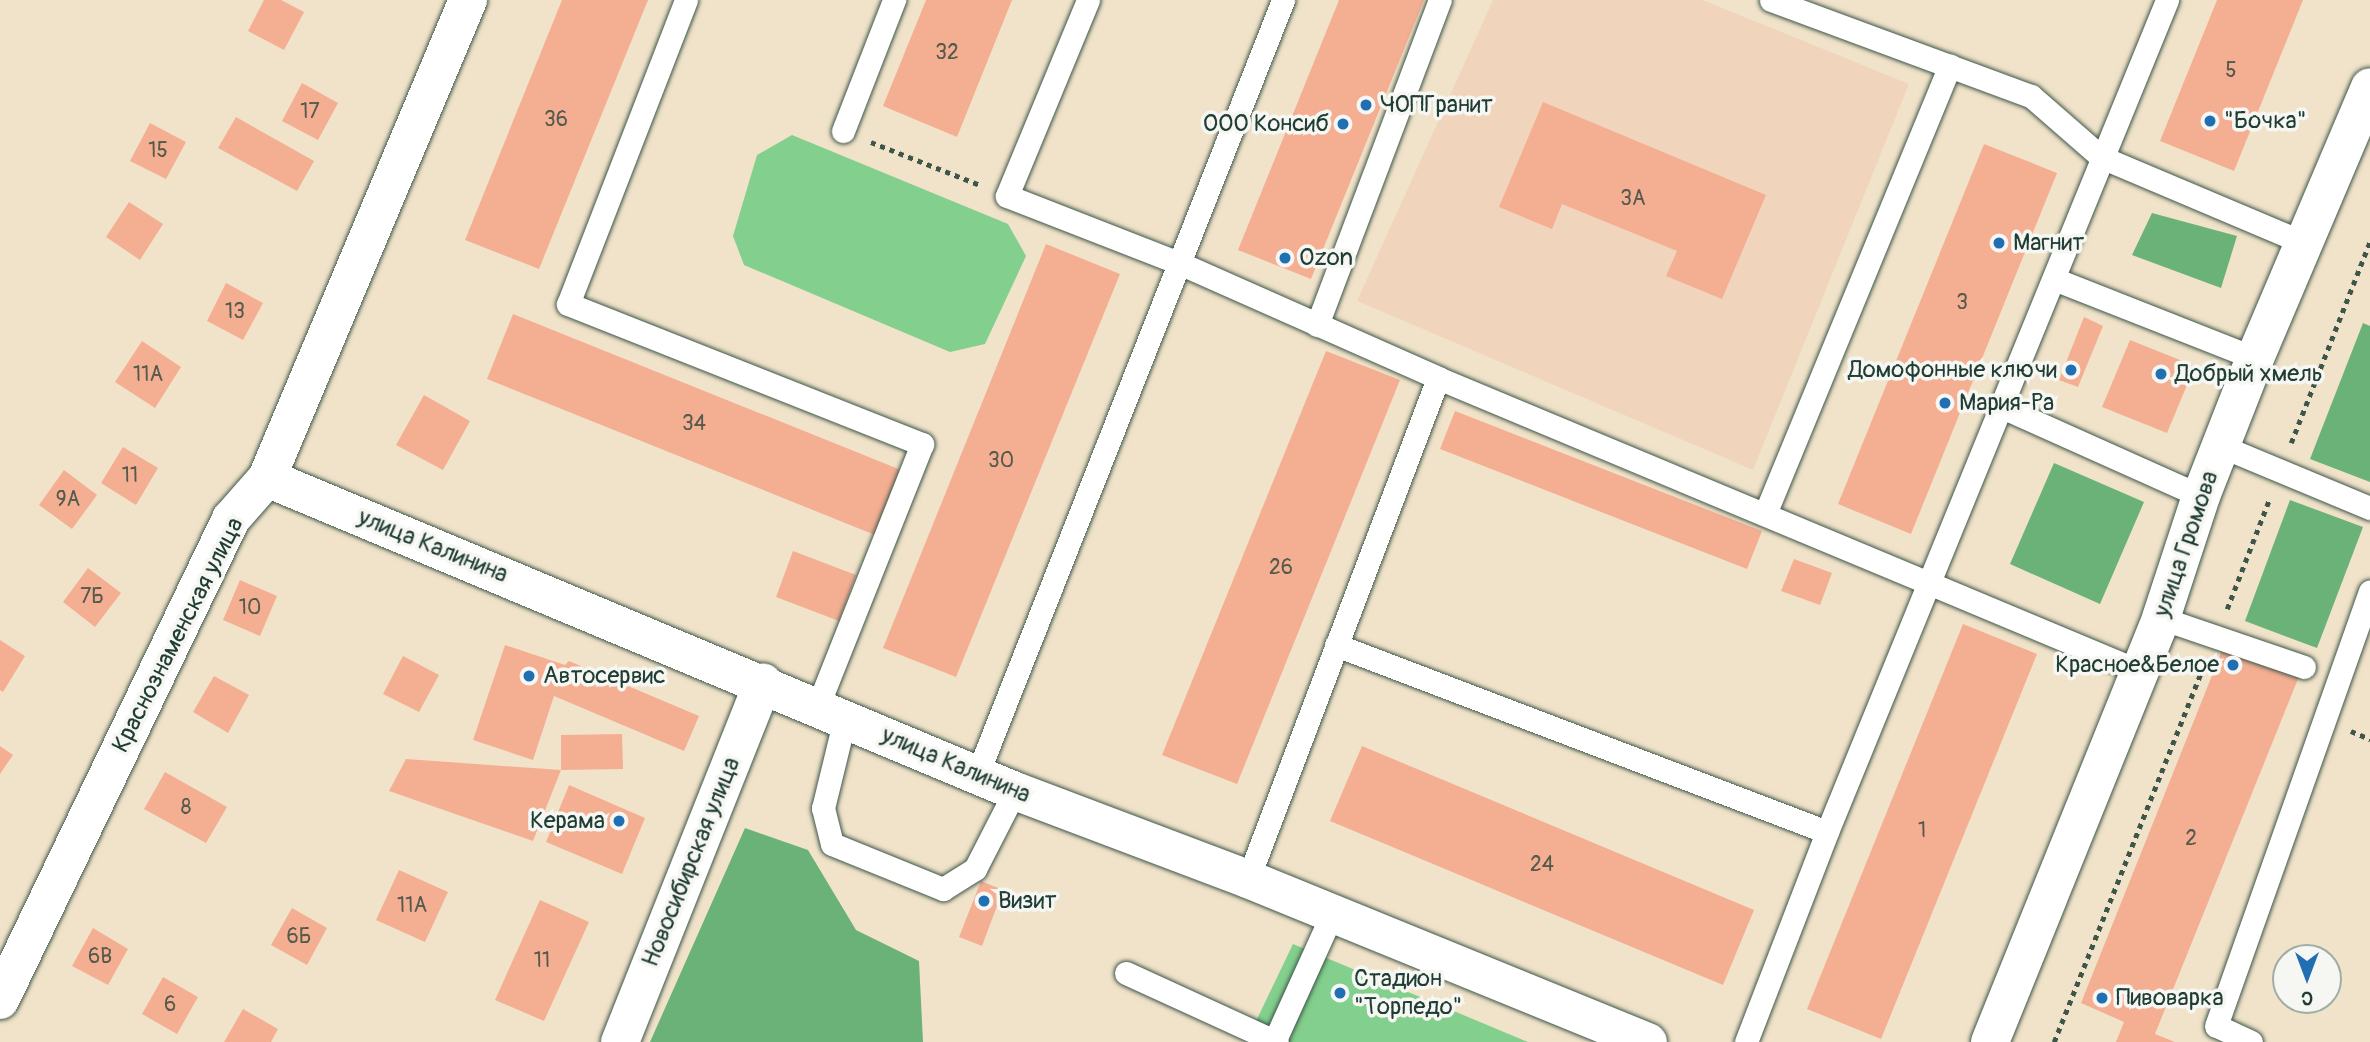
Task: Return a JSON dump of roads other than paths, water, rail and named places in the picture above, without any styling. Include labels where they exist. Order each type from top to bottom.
[{"type":"street","name":"Краснознаменская улица","points":[[0,1000],[231,519],[267,478],[468,0]]},
{"type":"street","name":"улица Громова","points":[[1990,1042],[2161,618],[2201,496],[2255,358],[2370,87]]},
{"type":"street","name":"улица Калинина","points":[[267,478],[763,682],[1015,791],[1248,879],[1648,1042]]},
{"type":"street","name":"Новосибирская улица","points":[[620,1042],[763,682]]},
{"type":"lane","points":[[686,0],[568,304],[922,444],[831,712],[823,808],[832,844],[943,889],[975,869],[1015,791]]},
{"type":"lane","points":[[843,131],[894,0]]},
{"type":"lane","points":[[1088,0],[1007,196],[1179,263],[1438,379],[1929,580],[2139,671]]},
{"type":"lane","points":[[977,775],[1283,0]]},
{"type":"lane","points":[[1317,325],[1440,0]]},
{"type":"lane","points":[[1771,0],[2031,96],[2105,159],[2302,242]]},
{"type":"lane","points":[[1746,1042],[1827,832],[2105,159],[2167,0]]},
{"type":"lane","points":[[1765,514],[1950,66]]},
{"type":"lane","points":[[2054,279],[2255,358]]},
{"type":"lane","points":[[1248,879],[1438,379]]},
{"type":"lane","points":[[2002,407],[2201,496]]},
{"type":"lane","points":[[2221,446],[2370,508]]},
{"type":"lane","points":[[2251,1042],[2216,1026],[2370,592]]},
{"type":"lane","points":[[2161,618],[2304,667]]},
{"type":"lane","points":[[1336,645],[1827,832]]},
{"type":"lane","points":[[1126,973],[1275,1042],[1332,914]]},
{"type":"place","name":"ЧОПГранит","points":[[1366,105]]},
{"type":"place","name":"\"Бочка\"","points":[[2210,121]]},
{"type":"place","name":"ООО Консиб","points":[[1343,124]]},
{"type":"place","name":"Магнит","points":[[1999,243]]},
{"type":"place","name":"Ozon","points":[[1285,258]]},
{"type":"place","name":"Домофонные ключи","points":[[2071,370]]},
{"type":"place","name":"Добрый хмель","points":[[2161,374]]},
{"type":"place","name":"Мария-Ра","points":[[1945,403]]},
{"type":"place","name":"Красное&Белое","points":[[2233,665]]},
{"type":"place","name":"Автосервис","points":[[529,676]]},
{"type":"place","name":"Керама","points":[[619,821]]},
{"type":"place","name":"Визит","points":[[984,901]]},
{"type":"place","name":"Стадион \"Торпедо\"","points":[[1340,993]]},
{"type":"place","name":"Пивоварка","points":[[2102,998]]}]
